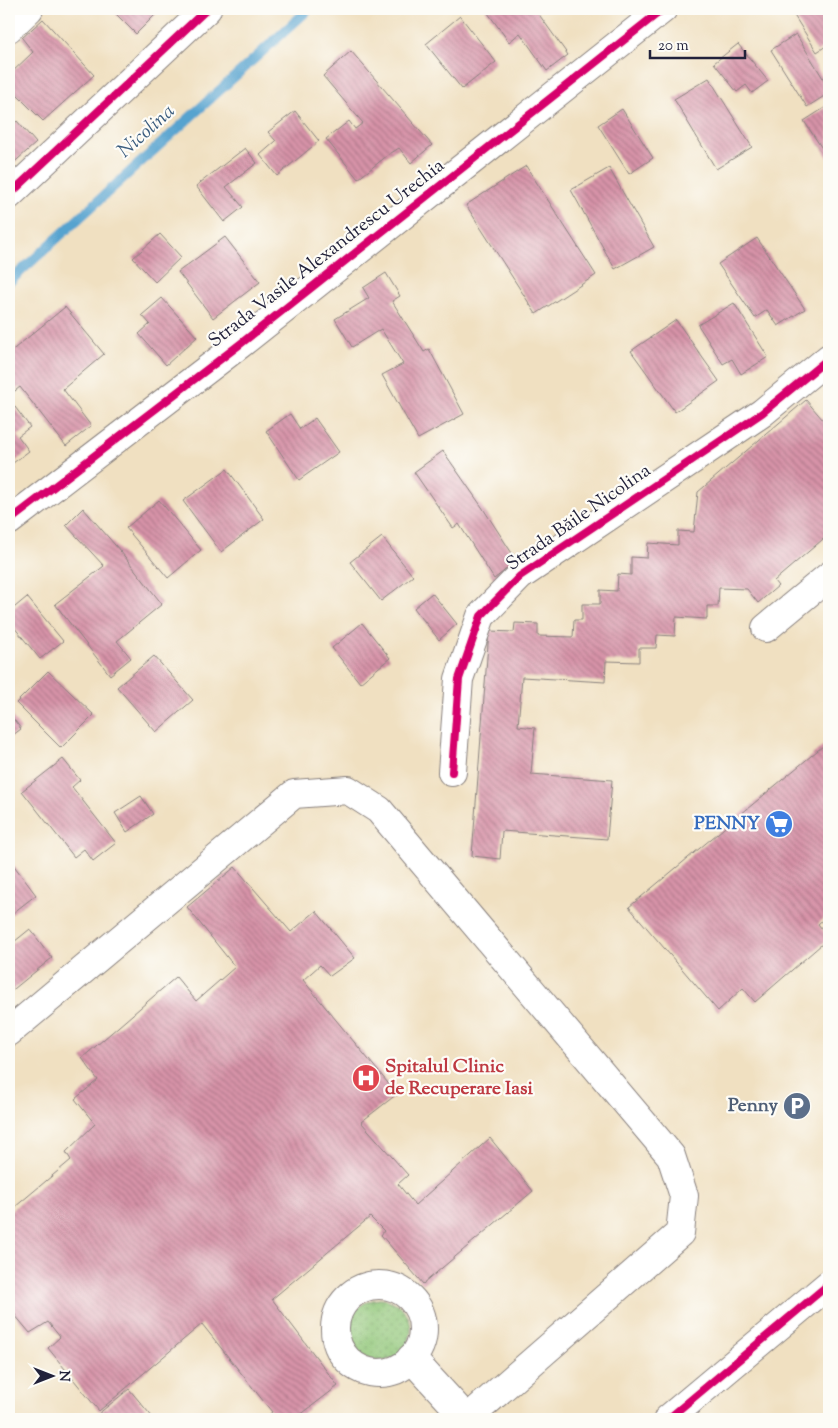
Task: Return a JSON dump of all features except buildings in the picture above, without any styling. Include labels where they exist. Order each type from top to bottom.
[{"type":"street","points":[[9,28],[29,9]]},
{"type":"street","points":[[9,195],[207,9]]},
{"type":"street","name":"Strada Vasile Alexandrescu Urechia","points":[[9,521],[238,345],[663,9]]},
{"type":"street","name":"Strada Băile Nicolina","points":[[452,772],[459,679],[481,616],[520,576],[762,413],[829,358]]},
{"type":"street","points":[[766,628],[829,576]]},
{"type":"street","points":[[9,1032],[294,794],[348,790],[379,810],[671,1156],[684,1196],[680,1233],[467,1419],[411,1358]]},
{"type":"street","points":[[668,1419],[829,1286]]},
{"type":"green space","points":[[380,1299],[392,1302],[402,1308],[408,1318],[411,1330],[408,1342],[402,1352],[392,1358],[380,1361],[368,1358],[358,1352],[352,1342],[349,1330],[352,1318],[358,1308],[368,1302]]},
{"type":"waterway","name":"Nicolina","points":[[9,282],[309,9]]},
{"type":"cycle path","points":[[9,195],[207,9]]},
{"type":"cycle path","points":[[9,521],[239,345],[663,9]]},
{"type":"cycle path","points":[[452,772],[459,679],[481,616],[520,576],[762,413],[829,358]]},
{"type":"cycle path","points":[[668,1419],[829,1284]]},
{"type":"place","name":"PENNY","points":[[779,824]]},
{"type":"place","name":"Spitalul Clinic de Recuperare Iasi","points":[[366,1078]]},
{"type":"place","name":"Penny","points":[[797,1106]]}]
